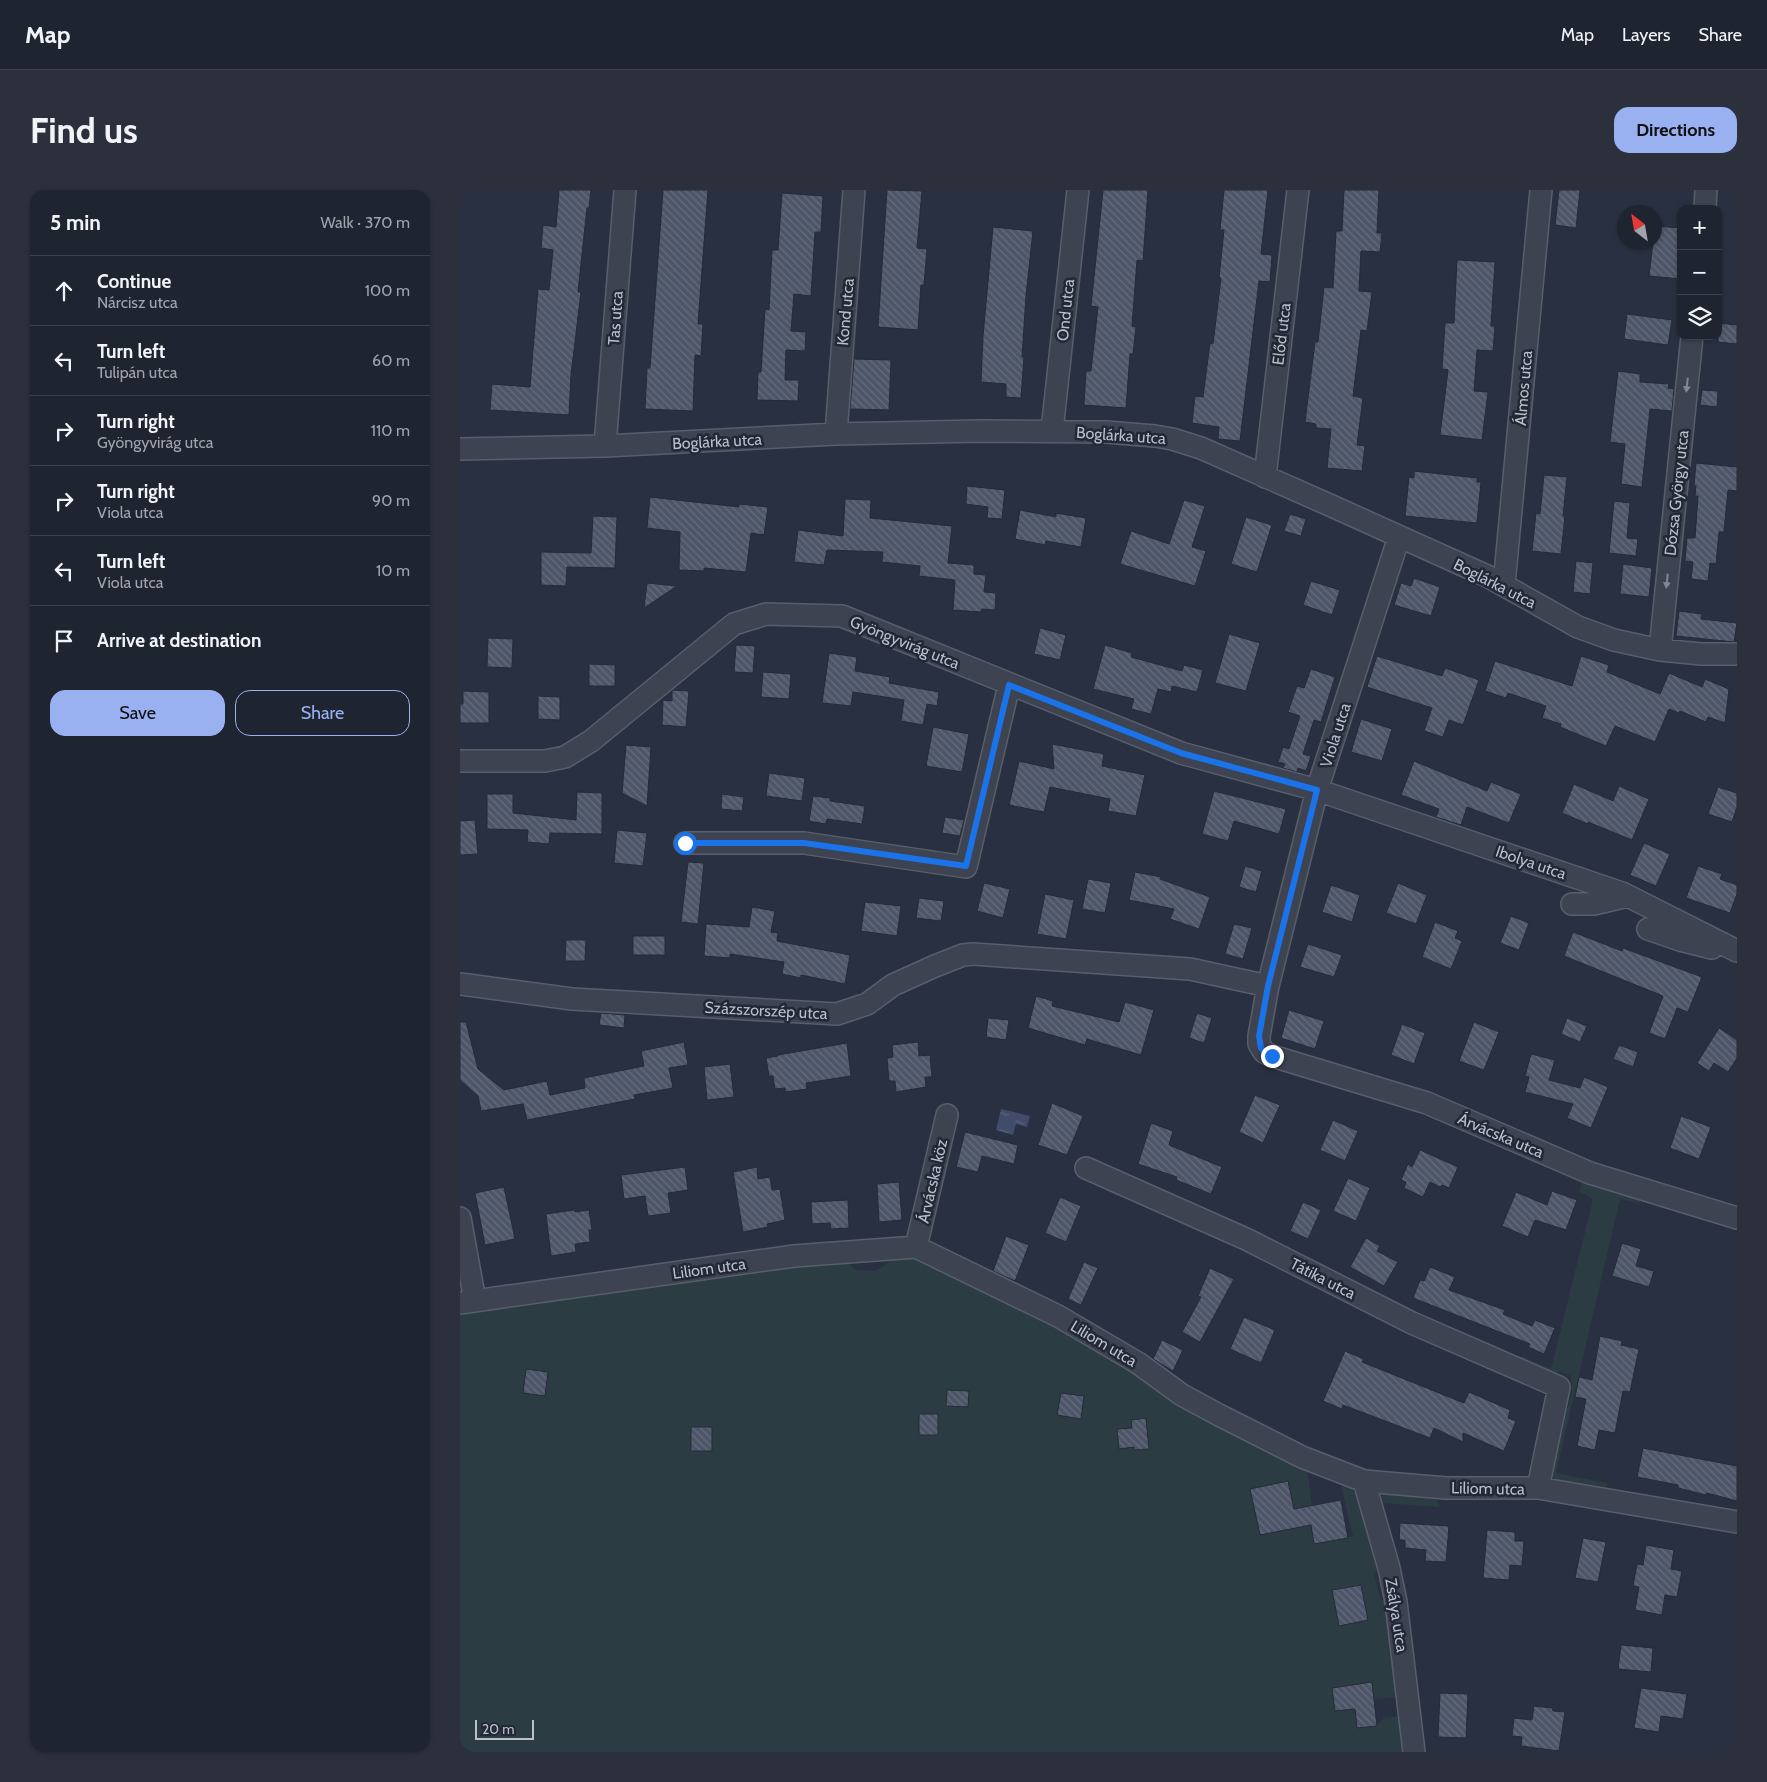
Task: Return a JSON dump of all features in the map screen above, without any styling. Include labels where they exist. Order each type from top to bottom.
[{"type":"street","name":"Tas utca","points":[[604,446],[625,190]]},
{"type":"street","name":"Kond utca","points":[[836,434],[854,190]]},
{"type":"street","name":"Ond utca","points":[[1052,431],[1078,190]]},
{"type":"street","name":"Előd utca","points":[[1265,477],[1298,190]]},
{"type":"street","name":"Álmos utca","points":[[1504,585],[1541,190]]},
{"type":"street","points":[[1705,205],[1706,190]]},
{"type":"street","name":"Dózsa György utca","points":[[1660,650],[1692,340]]},
{"type":"street","name":"Boglárka utca","points":[[460,449],[604,446],[836,434],[971,431],[1052,431],[1132,434],[1172,439],[1200,448],[1504,585],[1578,627],[1614,640],[1660,650],[1701,654],[1737,654]]},
{"type":"street","name":"Viola utca","points":[[1264,1052],[1259,1044],[1259,1036],[1268,986],[1317,790],[1399,537]]},
{"type":"street","name":"Gyöngyvirág utca","points":[[460,761],[545,761],[565,757],[591,741],[734,624],[766,614],[842,616],[1181,753],[1317,790]]},
{"type":"street","points":[[685,843],[804,843],[966,866],[1009,685]]},
{"type":"street","name":"Ibolya utca","points":[[1317,790],[1628,896],[1737,952]]},
{"type":"street","points":[[1572,904],[1594,904],[1628,896]]},
{"type":"street","points":[[1648,929],[1680,940],[1737,952]]},
{"type":"street","name":"Százszorszép utca","points":[[460,984],[572,999],[837,1014],[867,1004],[893,985],[935,966],[963,955],[973,954],[1190,969],[1268,986]]},
{"type":"street","name":"Árvácska utca","points":[[1264,1052],[1427,1103],[1590,1173],[1737,1218]]},
{"type":"street","name":"Árvácska köz","points":[[916,1247],[947,1115]]},
{"type":"street","name":"Tátika utca","points":[[1086,1168],[1246,1238],[1412,1323],[1559,1387],[1538,1488]]},
{"type":"street","points":[[460,1218],[468,1302]]},
{"type":"street","name":"Liliom utca","points":[[468,1302],[794,1256],[916,1247],[1058,1316],[1138,1363],[1182,1395],[1219,1415],[1302,1457],[1364,1480],[1446,1488],[1538,1488],[1737,1522]]},
{"type":"street","name":"Zsálya utca","points":[[1364,1480],[1390,1568],[1396,1602],[1414,1752]]},
{"type":"shaded area","points":[[1582,1179],[1640,1199],[1639,1203],[1620,1199],[1556,1473],[1607,1483],[1606,1487],[1554,1479],[1548,1473],[1562,1414],[1567,1410],[1572,1393],[1571,1376],[1560,1371],[1551,1376],[1522,1361],[1522,1356],[1551,1369],[1593,1199],[1580,1192]]},
{"type":"shaded area","points":[[901,1254],[916,1254],[1051,1320],[1090,1348],[1190,1407],[1307,1467],[1312,1505],[1341,1500],[1348,1538],[1353,1536],[1339,1478],[1355,1482],[1378,1572],[1374,1573],[1381,1600],[1389,1601],[1398,1697],[1374,1699],[1377,1725],[1384,1718],[1399,1716],[1402,1752],[460,1752],[460,1311],[793,1265],[849,1263],[855,1270],[876,1271]]},
{"type":"shaded area","points":[[1389,1490],[1435,1496],[1440,1507],[1380,1503],[1379,1498]]},
{"type":"water","points":[[1001,1109],[1030,1116],[1027,1127],[1016,1124],[1013,1135],[996,1130]]},
{"type":"building","points":[[559,190],[591,190],[589,208],[587,208],[578,292],[581,292],[571,375],[569,415],[490,410],[492,384],[530,387],[538,289],[549,290],[553,250],[541,248],[543,225],[556,227]]},
{"type":"building","points":[[663,190],[708,190],[698,324],[703,324],[701,356],[695,355],[693,411],[645,409],[647,368],[650,368]]},
{"type":"building","points":[[887,190],[922,191],[917,248],[927,249],[924,285],[921,285],[918,330],[878,327]]},
{"type":"building","points":[[1103,190],[1148,190],[1143,261],[1137,260],[1132,326],[1136,327],[1133,354],[1130,354],[1126,408],[1084,405],[1086,371],[1091,371],[1098,307],[1091,306]]},
{"type":"building","points":[[1224,190],[1268,190],[1261,254],[1272,255],[1270,282],[1259,281],[1240,441],[1218,439],[1219,427],[1192,423],[1195,396],[1203,397],[1210,343],[1213,344],[1221,278],[1219,278],[1224,230],[1220,230]]},
{"type":"building","points":[[1344,190],[1379,190],[1377,233],[1382,233],[1380,252],[1361,251],[1359,291],[1372,292],[1367,331],[1361,330],[1353,396],[1363,398],[1357,445],[1365,446],[1362,471],[1327,468],[1331,429],[1316,428],[1316,424],[1305,422],[1315,342],[1318,342],[1324,287],[1333,288],[1336,231],[1342,231]]},
{"type":"building","points":[[1559,190],[1580,190],[1576,228],[1555,225]]},
{"type":"building","points":[[782,193],[823,196],[821,232],[815,232],[811,296],[794,294],[791,331],[806,332],[805,351],[786,350],[785,380],[799,380],[798,401],[757,400],[758,372],[761,372],[765,309],[769,310],[772,250],[778,250]]},
{"type":"building","points":[[993,227],[1033,231],[1026,296],[1021,398],[1006,397],[1006,384],[981,382],[983,336]]},
{"type":"building","points":[[1662,227],[1677,228],[1677,279],[1649,276],[1652,250],[1662,250]]},
{"type":"building","points":[[1457,260],[1495,262],[1491,326],[1495,326],[1493,351],[1477,350],[1474,391],[1488,392],[1482,440],[1440,435],[1448,370],[1442,369],[1445,323],[1454,323]]},
{"type":"building","points":[[1627,314],[1672,320],[1668,345],[1624,339]]},
{"type":"building","points":[[1722,323],[1737,325],[1737,344],[1718,342],[1718,340],[1722,340]]},
{"type":"building","points":[[854,359],[891,360],[889,410],[850,409]]},
{"type":"building","points":[[1618,371],[1640,374],[1640,382],[1669,384],[1668,388],[1674,389],[1672,411],[1650,409],[1642,487],[1621,484],[1625,444],[1610,442]]},
{"type":"building","points":[[1702,390],[1718,391],[1717,407],[1700,405]]},
{"type":"building","points":[[1696,463],[1737,467],[1737,491],[1728,490],[1724,532],[1719,532],[1716,564],[1710,563],[1708,581],[1691,579],[1693,562],[1685,561],[1687,538],[1695,538],[1698,496],[1695,496],[1696,486],[1694,486]]},
{"type":"building","points":[[1414,471],[1477,478],[1477,482],[1481,482],[1477,523],[1405,516],[1409,477],[1414,478]]},
{"type":"building","points":[[1544,475],[1567,477],[1561,554],[1532,551],[1536,513],[1540,514]]},
{"type":"building","points":[[967,486],[1005,490],[1002,519],[987,518],[988,507],[966,504]]},
{"type":"building","points":[[650,497],[739,507],[739,504],[768,507],[764,535],[751,533],[746,572],[704,568],[704,571],[679,570],[680,532],[647,528]]},
{"type":"building","points":[[845,499],[871,500],[870,518],[952,526],[948,563],[974,565],[974,574],[986,575],[984,592],[996,593],[995,610],[982,609],[981,612],[953,610],[955,580],[919,576],[920,566],[882,562],[883,552],[827,550],[824,565],[794,562],[798,530],[843,536]]},
{"type":"building","points":[[1184,500],[1205,506],[1192,547],[1206,551],[1195,586],[1120,564],[1131,531],[1169,544]]},
{"type":"building","points":[[1614,501],[1630,503],[1627,538],[1638,539],[1636,556],[1609,553]]},
{"type":"building","points":[[1020,510],[1056,517],[1056,513],[1086,518],[1081,547],[1046,541],[1045,545],[1015,539]]},
{"type":"building","points":[[1290,514],[1306,519],[1301,536],[1284,531]]},
{"type":"building","points":[[593,516],[617,517],[615,568],[567,567],[566,586],[541,585],[541,552],[591,553]]},
{"type":"building","points":[[1246,517],[1272,525],[1257,572],[1231,564]]},
{"type":"building","points":[[1576,561],[1593,563],[1590,594],[1573,592]]},
{"type":"building","points":[[1623,564],[1652,568],[1649,597],[1620,594]]},
{"type":"building","points":[[1414,578],[1440,587],[1431,616],[1394,605],[1401,583],[1411,586]]},
{"type":"building","points":[[1311,581],[1340,590],[1332,615],[1303,605]]},
{"type":"building","points":[[647,583],[677,586],[644,608]]},
{"type":"building","points":[[1679,611],[1702,614],[1701,619],[1737,623],[1734,642],[1676,636]]},
{"type":"building","points":[[1040,628],[1066,635],[1060,660],[1034,654]]},
{"type":"building","points":[[1229,634],[1260,643],[1246,691],[1215,683]]},
{"type":"building","points":[[488,638],[513,639],[512,668],[487,667]]},
{"type":"building","points":[[736,645],[755,646],[753,673],[734,672]]},
{"type":"building","points":[[1105,645],[1132,653],[1131,657],[1182,671],[1184,665],[1203,670],[1197,692],[1172,686],[1171,692],[1158,689],[1151,714],[1131,709],[1134,699],[1093,689]]},
{"type":"building","points":[[829,653],[857,657],[855,671],[890,677],[889,683],[939,692],[937,706],[927,704],[923,725],[901,721],[904,700],[853,692],[851,706],[822,703]]},
{"type":"building","points":[[1377,656],[1442,676],[1445,668],[1479,680],[1463,725],[1449,720],[1443,737],[1424,731],[1432,708],[1367,687]]},
{"type":"building","points":[[1581,656],[1609,665],[1607,672],[1660,694],[1669,673],[1702,687],[1705,679],[1729,689],[1725,723],[1708,717],[1706,722],[1680,711],[1679,713],[1669,709],[1655,742],[1615,726],[1606,746],[1560,727],[1561,724],[1542,718],[1546,706],[1508,693],[1506,698],[1485,691],[1495,661],[1572,686]]},
{"type":"building","points":[[589,664],[615,665],[615,686],[589,686]]},
{"type":"building","points":[[1311,669],[1335,677],[1321,722],[1314,720],[1303,754],[1311,756],[1306,771],[1298,768],[1297,772],[1283,768],[1285,764],[1278,762],[1283,747],[1289,749],[1300,716],[1288,712],[1297,686],[1304,688]]},
{"type":"building","points":[[763,672],[791,674],[789,699],[761,697]]},
{"type":"building","points":[[672,690],[689,691],[686,727],[662,725],[663,700],[672,701]]},
{"type":"building","points":[[463,691],[489,692],[489,723],[460,723],[460,704],[463,704]]},
{"type":"building","points":[[538,696],[560,697],[560,720],[538,719]]},
{"type":"building","points":[[1361,719],[1392,729],[1382,761],[1351,752]]},
{"type":"building","points":[[933,727],[969,734],[962,772],[926,766]]},
{"type":"building","points":[[1052,744],[1104,754],[1102,766],[1145,775],[1136,816],[1108,811],[1110,799],[1050,787],[1044,812],[1009,805],[1019,761],[1054,769]]},
{"type":"building","points":[[626,745],[651,747],[647,806],[622,793]]},
{"type":"building","points":[[1414,761],[1487,791],[1491,782],[1521,794],[1509,823],[1467,807],[1461,825],[1436,817],[1439,809],[1401,795]]},
{"type":"building","points":[[769,773],[805,778],[802,801],[766,796]]},
{"type":"building","points":[[1574,784],[1613,801],[1619,786],[1649,799],[1632,840],[1562,813]]},
{"type":"building","points":[[1718,787],[1737,793],[1737,807],[1732,822],[1708,814]]},
{"type":"building","points":[[1214,791],[1286,809],[1279,834],[1234,821],[1228,841],[1202,834]]},
{"type":"building","points":[[577,792],[602,793],[602,834],[550,833],[549,844],[527,842],[528,830],[487,829],[487,794],[513,794],[513,813],[576,820]]},
{"type":"building","points":[[722,794],[744,797],[742,811],[721,809]]},
{"type":"building","points":[[813,796],[830,798],[830,801],[865,806],[862,824],[827,819],[826,824],[809,821]]},
{"type":"building","points":[[945,817],[964,820],[960,836],[942,833]]},
{"type":"building","points":[[475,820],[478,854],[460,855],[460,821]]},
{"type":"building","points":[[617,830],[647,833],[643,866],[614,863]]},
{"type":"building","points":[[1644,843],[1670,854],[1656,886],[1630,875]]},
{"type":"building","points":[[688,862],[704,863],[698,924],[681,922]]},
{"type":"building","points":[[1245,866],[1262,871],[1256,892],[1239,887]]},
{"type":"building","points":[[1698,866],[1722,874],[1720,879],[1737,885],[1737,894],[1730,913],[1686,898]]},
{"type":"building","points":[[1135,872],[1161,877],[1160,879],[1210,897],[1199,929],[1170,919],[1174,909],[1129,900]]},
{"type":"building","points":[[1088,879],[1111,883],[1105,913],[1082,909]]},
{"type":"building","points":[[984,883],[1010,889],[1003,918],[977,911]]},
{"type":"building","points":[[1398,883],[1427,895],[1416,924],[1386,913]]},
{"type":"building","points":[[1331,885],[1360,895],[1352,922],[1322,912]]},
{"type":"building","points":[[1045,894],[1074,900],[1066,939],[1037,934]]},
{"type":"building","points":[[919,898],[944,901],[941,921],[916,918]]},
{"type":"building","points":[[865,902],[901,906],[897,936],[861,931]]},
{"type":"building","points":[[752,907],[775,911],[771,932],[778,933],[777,941],[850,955],[845,984],[801,975],[801,978],[782,974],[784,962],[730,954],[730,958],[704,956],[706,924],[749,927]]},
{"type":"building","points":[[1511,916],[1529,923],[1519,950],[1500,943]]},
{"type":"building","points":[[1435,922],[1458,931],[1455,938],[1462,941],[1451,969],[1422,957]]},
{"type":"building","points":[[1234,924],[1252,928],[1243,959],[1225,954]]},
{"type":"building","points":[[1573,932],[1622,951],[1623,948],[1702,977],[1688,1012],[1677,1008],[1665,1039],[1649,1033],[1663,996],[1564,956]]},
{"type":"building","points":[[633,936],[665,936],[665,955],[633,955]]},
{"type":"building","points":[[566,940],[586,940],[585,961],[565,961]]},
{"type":"building","points":[[1308,944],[1342,955],[1334,977],[1300,967]]},
{"type":"building","points":[[1036,996],[1053,1001],[1052,1006],[1119,1022],[1125,1002],[1154,1010],[1141,1055],[1087,1039],[1085,1045],[1028,1028]]},
{"type":"building","points":[[1289,1010],[1324,1021],[1315,1049],[1281,1038]]},
{"type":"building","points":[[601,1013],[625,1015],[624,1028],[599,1025]]},
{"type":"building","points":[[1197,1013],[1212,1018],[1204,1043],[1189,1038]]},
{"type":"building","points":[[988,1018],[1009,1020],[1006,1040],[986,1037]]},
{"type":"building","points":[[1567,1018],[1587,1026],[1580,1042],[1561,1034]]},
{"type":"building","points":[[460,1022],[466,1022],[478,1069],[504,1090],[547,1081],[550,1095],[585,1088],[584,1078],[644,1066],[641,1051],[684,1042],[688,1065],[669,1068],[673,1088],[634,1095],[635,1099],[527,1120],[523,1104],[481,1111],[478,1096],[460,1080]]},
{"type":"building","points":[[1474,1022],[1499,1032],[1484,1070],[1459,1061]]},
{"type":"building","points":[[1402,1024],[1425,1033],[1414,1064],[1391,1055]]},
{"type":"building","points":[[1719,1028],[1737,1040],[1737,1058],[1728,1072],[1714,1063],[1709,1071],[1697,1063]]},
{"type":"building","points":[[918,1042],[919,1056],[930,1055],[932,1077],[925,1077],[926,1087],[896,1092],[895,1081],[889,1081],[887,1058],[893,1057],[892,1045]]},
{"type":"building","points":[[847,1043],[851,1076],[806,1083],[807,1089],[785,1092],[785,1088],[775,1089],[773,1076],[769,1076],[766,1058]]},
{"type":"building","points":[[1619,1045],[1638,1052],[1633,1067],[1613,1059]]},
{"type":"building","points":[[1531,1054],[1555,1060],[1549,1080],[1580,1088],[1584,1077],[1608,1087],[1591,1128],[1567,1118],[1573,1104],[1525,1092],[1529,1077],[1525,1076]]},
{"type":"building","points":[[730,1064],[734,1097],[707,1100],[704,1067]]},
{"type":"building","points":[[1255,1095],[1280,1105],[1263,1143],[1239,1132]]},
{"type":"building","points":[[1052,1103],[1083,1116],[1067,1155],[1038,1145]]},
{"type":"building","points":[[1681,1116],[1711,1127],[1699,1159],[1670,1148]]},
{"type":"building","points":[[1333,1120],[1358,1131],[1345,1161],[1320,1150]]},
{"type":"building","points":[[1151,1123],[1173,1131],[1169,1145],[1222,1167],[1211,1194],[1176,1180],[1177,1177],[1138,1164]]},
{"type":"building","points":[[965,1132],[1018,1145],[1014,1164],[982,1156],[978,1172],[956,1167]]},
{"type":"building","points":[[1420,1150],[1458,1167],[1449,1188],[1442,1185],[1440,1187],[1430,1182],[1423,1197],[1404,1188],[1406,1182],[1401,1180],[1408,1164],[1412,1167]]},
{"type":"building","points":[[685,1167],[688,1190],[668,1193],[671,1213],[648,1216],[645,1196],[624,1199],[621,1175]]},
{"type":"building","points":[[757,1167],[758,1179],[770,1177],[772,1190],[780,1189],[785,1220],[767,1224],[768,1227],[743,1232],[733,1172]]},
{"type":"building","points":[[1348,1178],[1370,1188],[1356,1221],[1333,1211]]},
{"type":"building","points":[[899,1182],[902,1220],[879,1222],[877,1184]]},
{"type":"building","points":[[504,1187],[515,1239],[485,1245],[475,1193]]},
{"type":"building","points":[[1552,1191],[1577,1200],[1566,1230],[1535,1220],[1528,1237],[1502,1226],[1516,1192],[1547,1205]]},
{"type":"building","points":[[1060,1197],[1081,1206],[1066,1242],[1045,1233]]},
{"type":"building","points":[[848,1200],[849,1228],[831,1229],[830,1223],[812,1224],[811,1202]]},
{"type":"building","points":[[1303,1202],[1321,1210],[1308,1239],[1290,1231]]},
{"type":"building","points":[[574,1210],[575,1212],[589,1210],[592,1230],[589,1230],[590,1242],[575,1244],[576,1252],[551,1256],[546,1214]]},
{"type":"building","points":[[1006,1236],[1029,1245],[1015,1281],[993,1271]]},
{"type":"building","points":[[1366,1238],[1380,1246],[1377,1251],[1398,1262],[1384,1286],[1350,1267]]},
{"type":"building","points":[[1622,1243],[1641,1249],[1636,1266],[1654,1271],[1649,1287],[1612,1276]]},
{"type":"building","points":[[1084,1262],[1098,1268],[1081,1305],[1068,1299]]},
{"type":"building","points":[[1430,1267],[1455,1277],[1449,1290],[1505,1310],[1503,1314],[1532,1326],[1535,1320],[1555,1328],[1544,1354],[1528,1347],[1530,1344],[1413,1298],[1420,1280],[1424,1281]]},
{"type":"building","points":[[1210,1268],[1234,1279],[1200,1342],[1182,1332],[1201,1297],[1198,1296]]},
{"type":"building","points":[[1244,1317],[1275,1330],[1261,1363],[1230,1349]]},
{"type":"building","points":[[1600,1336],[1622,1341],[1621,1345],[1639,1349],[1630,1392],[1623,1391],[1615,1433],[1599,1430],[1595,1450],[1577,1446],[1586,1399],[1575,1397],[1579,1377],[1592,1380]]},
{"type":"building","points":[[1162,1340],[1183,1350],[1173,1371],[1153,1359]]},
{"type":"building","points":[[1345,1351],[1364,1359],[1362,1362],[1464,1403],[1469,1392],[1510,1410],[1508,1418],[1516,1421],[1504,1451],[1463,1433],[1463,1442],[1434,1428],[1430,1438],[1343,1405],[1342,1409],[1323,1401]]},
{"type":"building","points":[[526,1369],[548,1372],[545,1396],[523,1393]]},
{"type":"building","points":[[947,1390],[969,1391],[968,1407],[946,1406]]},
{"type":"building","points":[[1061,1393],[1084,1396],[1081,1419],[1057,1415]]},
{"type":"building","points":[[919,1414],[938,1414],[938,1435],[919,1435]]},
{"type":"building","points":[[1146,1418],[1149,1449],[1134,1450],[1134,1447],[1119,1449],[1117,1429],[1132,1428],[1131,1420]]},
{"type":"building","points":[[691,1427],[712,1427],[712,1451],[691,1451]]},
{"type":"building","points":[[1643,1448],[1737,1466],[1737,1501],[1678,1488],[1678,1485],[1637,1477]]},
{"type":"building","points":[[1288,1481],[1294,1509],[1341,1500],[1348,1538],[1314,1544],[1311,1525],[1260,1535],[1250,1489]]},
{"type":"building","points":[[1400,1523],[1449,1526],[1446,1562],[1425,1561],[1426,1550],[1405,1548],[1405,1540],[1399,1540]]},
{"type":"building","points":[[1487,1530],[1515,1532],[1515,1541],[1524,1541],[1522,1566],[1510,1565],[1509,1580],[1483,1578]]},
{"type":"building","points":[[1583,1538],[1606,1542],[1598,1582],[1575,1578]]},
{"type":"building","points":[[1646,1545],[1674,1550],[1671,1569],[1682,1571],[1677,1597],[1665,1595],[1662,1615],[1635,1610],[1639,1587],[1633,1586],[1637,1564],[1643,1565]]},
{"type":"building","points":[[1361,1585],[1368,1620],[1339,1626],[1332,1590]]},
{"type":"building","points":[[1621,1645],[1653,1648],[1651,1672],[1618,1669]]},
{"type":"building","points":[[1372,1682],[1377,1726],[1357,1728],[1355,1709],[1335,1711],[1332,1688]]},
{"type":"building","points":[[1641,1688],[1687,1694],[1683,1719],[1661,1716],[1659,1732],[1634,1728]]},
{"type":"building","points":[[1440,1693],[1468,1694],[1466,1738],[1438,1737]]},
{"type":"building","points":[[1534,1706],[1565,1712],[1559,1751],[1521,1746],[1522,1737],[1512,1736],[1514,1718],[1532,1720]]},
{"type":"route","points":[[685,843],[804,843],[966,866],[1009,685],[1181,753],[1317,790],[1268,986],[1259,1036],[1261,1048],[1272,1056]]}]
